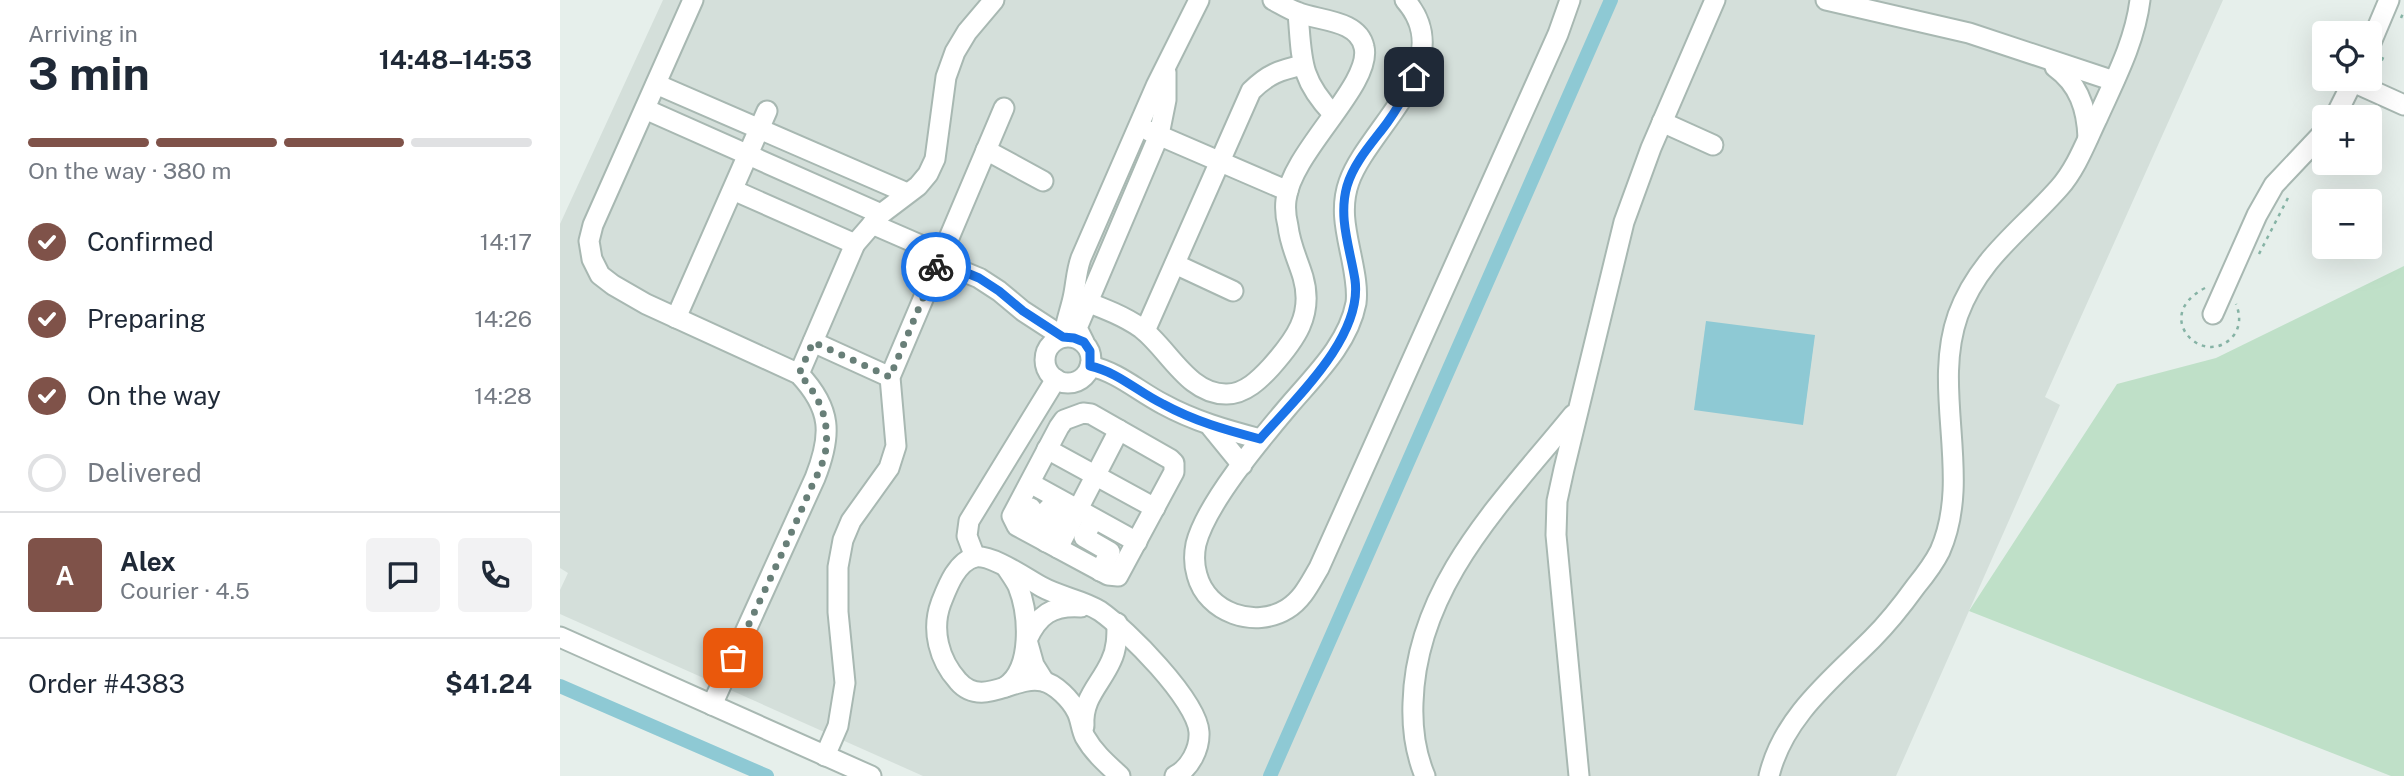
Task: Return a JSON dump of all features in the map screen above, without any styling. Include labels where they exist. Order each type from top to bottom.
[{"type":"street","points":[[692,0],[593,225],[589,241],[592,259],[600,275],[630,296],[799,374],[811,386],[822,405],[826,426],[826,449],[799,517],[712,705]]},
{"type":"street","points":[[799,374],[855,244],[876,219],[929,174],[935,159],[946,77],[955,52],[967,32],[994,0]]},
{"type":"street","points":[[975,558],[967,536],[969,521],[1063,381],[1083,377],[1090,366],[1090,351],[1077,328],[1080,300],[1075,280],[1081,258],[1156,86],[1166,71],[1182,31],[1199,0]]},
{"type":"street","points":[[1080,300],[1115,313],[1145,331],[1193,381],[1217,393],[1230,395],[1259,381],[1292,341],[1302,324],[1307,307],[1303,276],[1289,239],[1286,200],[1288,191],[1309,148],[1350,92],[1366,54],[1364,43],[1354,32],[1338,23],[1298,13],[1273,0]]},
{"type":"street","points":[[1405,0],[1417,17],[1421,36],[1420,57],[1414,77],[1402,100],[1355,169],[1344,203],[1344,227],[1356,283],[1356,301],[1350,320],[1329,358],[1260,439],[1242,465],[1204,524],[1196,544],[1197,578],[1208,598],[1222,610],[1242,617],[1267,617],[1287,609],[1304,594],[1320,568],[1558,34],[1570,0]]},
{"type":"street","points":[[1579,776],[1556,536],[1557,501],[1624,222],[1662,122],[1715,0]]},
{"type":"street","points":[[1826,0],[1969,33],[2114,81]]},
{"type":"street","points":[[1769,776],[1778,749],[1805,706],[1875,636],[1927,572],[1940,551],[1949,522],[1953,495],[1948,369],[1957,317],[1981,270],[1998,248],[2062,186],[2088,139],[2114,81],[2129,45],[2140,0]]},
{"type":"street","points":[[2382,32],[2389,0]]},
{"type":"street","points":[[1298,13],[1307,79],[1318,98],[1333,114]]},
{"type":"street","points":[[2045,60],[2062,72],[2076,87],[2088,121],[2088,139]]},
{"type":"street","points":[[1145,331],[1251,91],[1264,78],[1303,65]]},
{"type":"street","points":[[1070,418],[1073,406],[1063,381],[1047,370],[1047,350],[1059,340],[1080,300],[1159,135],[1166,100],[1166,71]]},
{"type":"street","points":[[656,84],[906,193]]},
{"type":"street","points":[[2375,91],[2404,105]]},
{"type":"street","points":[[825,756],[838,726],[845,682],[838,612],[838,567],[843,540],[851,521],[889,468],[896,446],[890,377],[1004,108]]},
{"type":"street","points":[[645,109],[748,155],[876,219],[999,291],[1059,340],[1074,338],[1084,342]]},
{"type":"street","points":[[676,318],[767,111]]},
{"type":"street","points":[[1662,122],[1713,145]]},
{"type":"street","points":[[1138,127],[1288,191]]},
{"type":"street","points":[[2213,314],[2257,215],[2274,185],[2312,145]]},
{"type":"street","points":[[986,150],[1043,181]]},
{"type":"street","points":[[733,190],[855,244]]},
{"type":"street","points":[[1175,264],[1233,290]]},
{"type":"street","points":[[813,342],[890,377]]},
{"type":"street","points":[[1090,366],[1122,379],[1159,403],[1211,426],[1260,439]]},
{"type":"street","points":[[1424,776],[1412,727],[1413,683],[1421,641],[1439,593],[1468,547],[1578,409]]},
{"type":"street","points":[[1035,486],[1012,516],[1017,526],[1052,545],[1100,571],[1112,577],[1118,576],[1137,542],[1174,472],[1174,463],[1089,413],[1062,423],[1047,449],[1028,519],[1032,524],[1037,523],[1048,509],[1052,508],[1058,512],[1052,545]]},
{"type":"street","points":[[1211,426],[1242,465]]},
{"type":"street","points":[[1100,571],[1110,552],[1084,537],[1086,514],[1095,475],[1119,430]]},
{"type":"street","points":[[1047,449],[1155,508]]},
{"type":"street","points":[[1035,486],[1137,542]]},
{"type":"street","points":[[1052,545],[1086,514]]},
{"type":"street","points":[[1044,681],[1025,681],[999,691],[979,693],[960,684],[944,663],[936,635],[940,607],[961,565],[975,558],[990,559],[1054,594],[1096,609],[1117,623],[1176,687],[1192,713],[1199,731],[1196,753],[1184,772],[1175,776]]},
{"type":"street","points":[[1005,567],[1018,586],[1034,665],[1044,681],[1062,693],[1077,712],[1084,736],[1100,758],[1120,776]]},
{"type":"street","points":[[999,691],[1012,682],[1021,667],[1027,640],[1035,622],[1053,610],[1072,607],[1096,609]]},
{"type":"street","points":[[1084,736],[1083,718],[1087,700],[1111,662],[1117,641],[1117,623]]},
{"type":"street","points":[[560,637],[871,776]]},
{"type":"street","points":[[1111,662],[1143,660],[1157,666]]},
{"type":"street","points":[[1062,693],[1095,685]]},
{"type":"path","points":[[2399,22],[2404,11]]},
{"type":"path","points":[[2260,252],[2294,186]]},
{"type":"shaded area","points":[[663,0],[2223,0],[2045,397],[2060,405],[1896,776],[923,776],[560,614],[560,590],[568,573],[560,568],[560,224]]},
{"type":"green space","points":[[2404,266],[2404,776],[2391,776],[1969,611],[2117,384],[2216,358]]},
{"type":"water","points":[[1706,321],[1815,335],[1803,425],[1694,410]]},
{"type":"waterway","points":[[1270,776],[1611,0]]},
{"type":"waterway","points":[[560,686],[767,776]]},
{"type":"way so far","points":[[733,658],[799,517],[826,449],[822,405],[811,386],[799,374],[813,342],[890,377],[936,267]]},
{"type":"route","points":[[936,267],[938,261],[979,278],[1063,337],[1084,342],[1090,351],[1090,366],[1122,379],[1159,403],[1211,426],[1260,439],[1343,338],[1356,301],[1356,283],[1344,227],[1344,203],[1348,184],[1414,77]]}]
